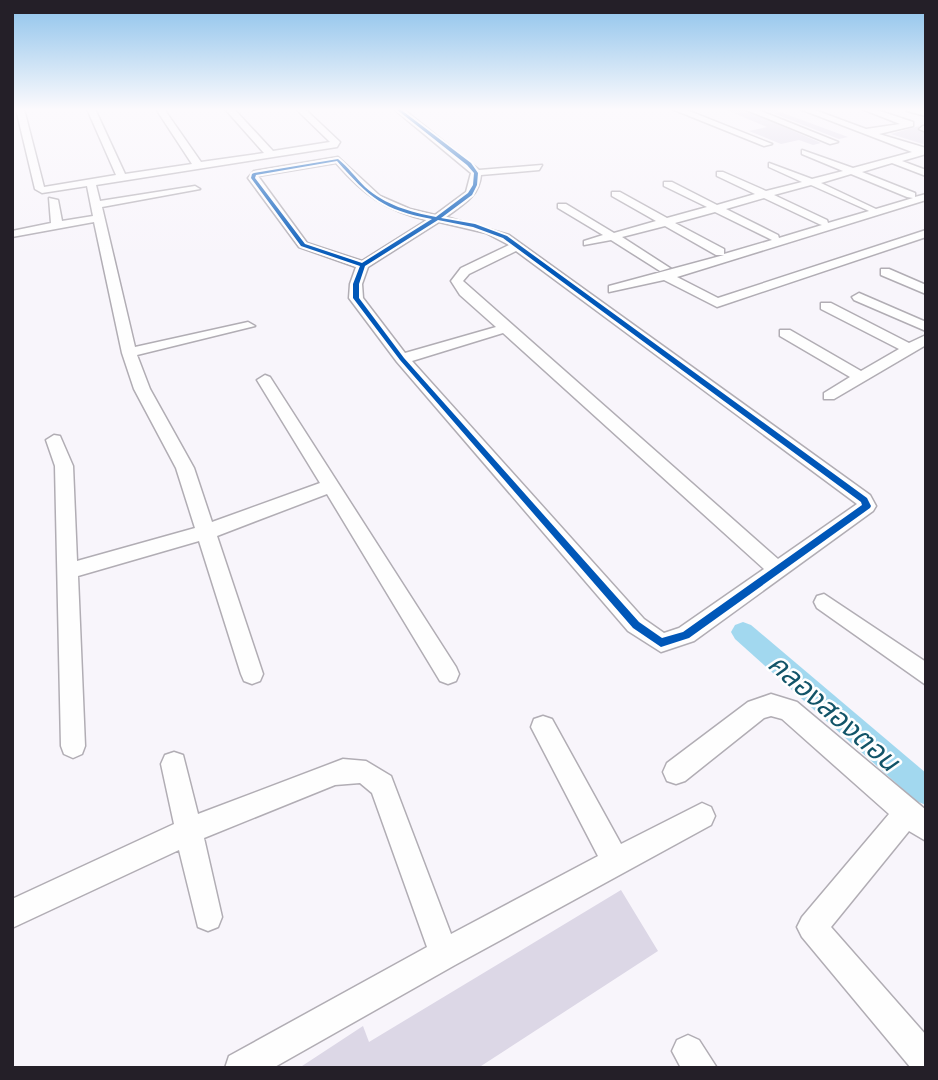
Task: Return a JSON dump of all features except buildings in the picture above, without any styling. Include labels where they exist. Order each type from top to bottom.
[{"type":"street","points":[[32,159],[39,187],[51,189],[238,159]]},
{"type":"street","points":[[113,159],[122,178]]},
{"type":"street","points":[[194,159],[198,166]]},
{"type":"street","points":[[463,159],[477,173]]},
{"type":"street","points":[[824,159],[921,198]]},
{"type":"street","points":[[588,243],[888,159]]},
{"type":"street","points":[[890,159],[926,173]]},
{"type":"street","points":[[363,265],[303,245],[253,178],[254,174],[338,160],[375,198],[439,218],[496,232],[864,500],[867,506],[686,635],[661,643],[636,625],[401,359],[356,298],[356,284],[363,265],[439,218],[470,194],[477,173]]},
{"type":"street","points":[[772,165],[871,208]]},
{"type":"street","points":[[477,173],[539,167]]},
{"type":"street","points":[[720,174],[823,222]]},
{"type":"street","points":[[91,183],[130,353],[142,389],[185,468],[252,674]]},
{"type":"street","points":[[668,184],[774,237]]},
{"type":"street","points":[[12,234],[57,226],[97,211],[195,189]]},
{"type":"street","points":[[616,194],[720,252]]},
{"type":"street","points":[[614,289],[921,198]]},
{"type":"street","points":[[53,200],[57,226]]},
{"type":"street","points":[[562,206],[716,303],[926,233]]},
{"type":"street","points":[[516,246],[465,271],[457,281],[465,292],[778,570]]},
{"type":"street","points":[[885,272],[926,290]]},
{"type":"street","points":[[859,297],[926,327]]},
{"type":"street","points":[[826,306],[910,349]]},
{"type":"street","points":[[130,353],[248,326]]},
{"type":"street","points":[[401,359],[507,328]]},
{"type":"street","points":[[785,333],[861,377]]},
{"type":"street","points":[[830,396],[926,340]]},
{"type":"street","points":[[265,380],[448,674]]},
{"type":"street","points":[[54,440],[64,466],[73,746]]},
{"type":"street","points":[[67,571],[206,532],[330,485]]},
{"type":"street","points":[[824,602],[926,675]]},
{"type":"street","points":[[676,772],[756,710],[771,705],[789,710],[917,820],[812,928],[926,1060]]},
{"type":"street","points":[[543,727],[616,862]]},
{"type":"street","points":[[174,764],[208,917]]},
{"type":"street","points":[[12,914],[187,832],[335,773],[354,769],[369,771],[382,785],[444,954]]},
{"type":"street","points":[[244,1067],[444,954],[702,816]]},
{"type":"waterway","name":"คลองสองตอน","points":[[743,632],[926,791]]},
{"type":"cycle path","points":[[437,218],[470,194],[475,185],[476,173],[463,159]]},
{"type":"cycle path","points":[[363,265],[303,245],[253,178],[254,174],[338,160],[376,198],[406,212],[437,218]]},
{"type":"cycle path","points":[[363,265],[356,284],[356,298],[402,359],[636,625],[661,643],[686,635],[867,506],[864,500],[505,237],[490,230],[437,218]]},
{"type":"cycle path","points":[[363,265],[437,218]]}]
